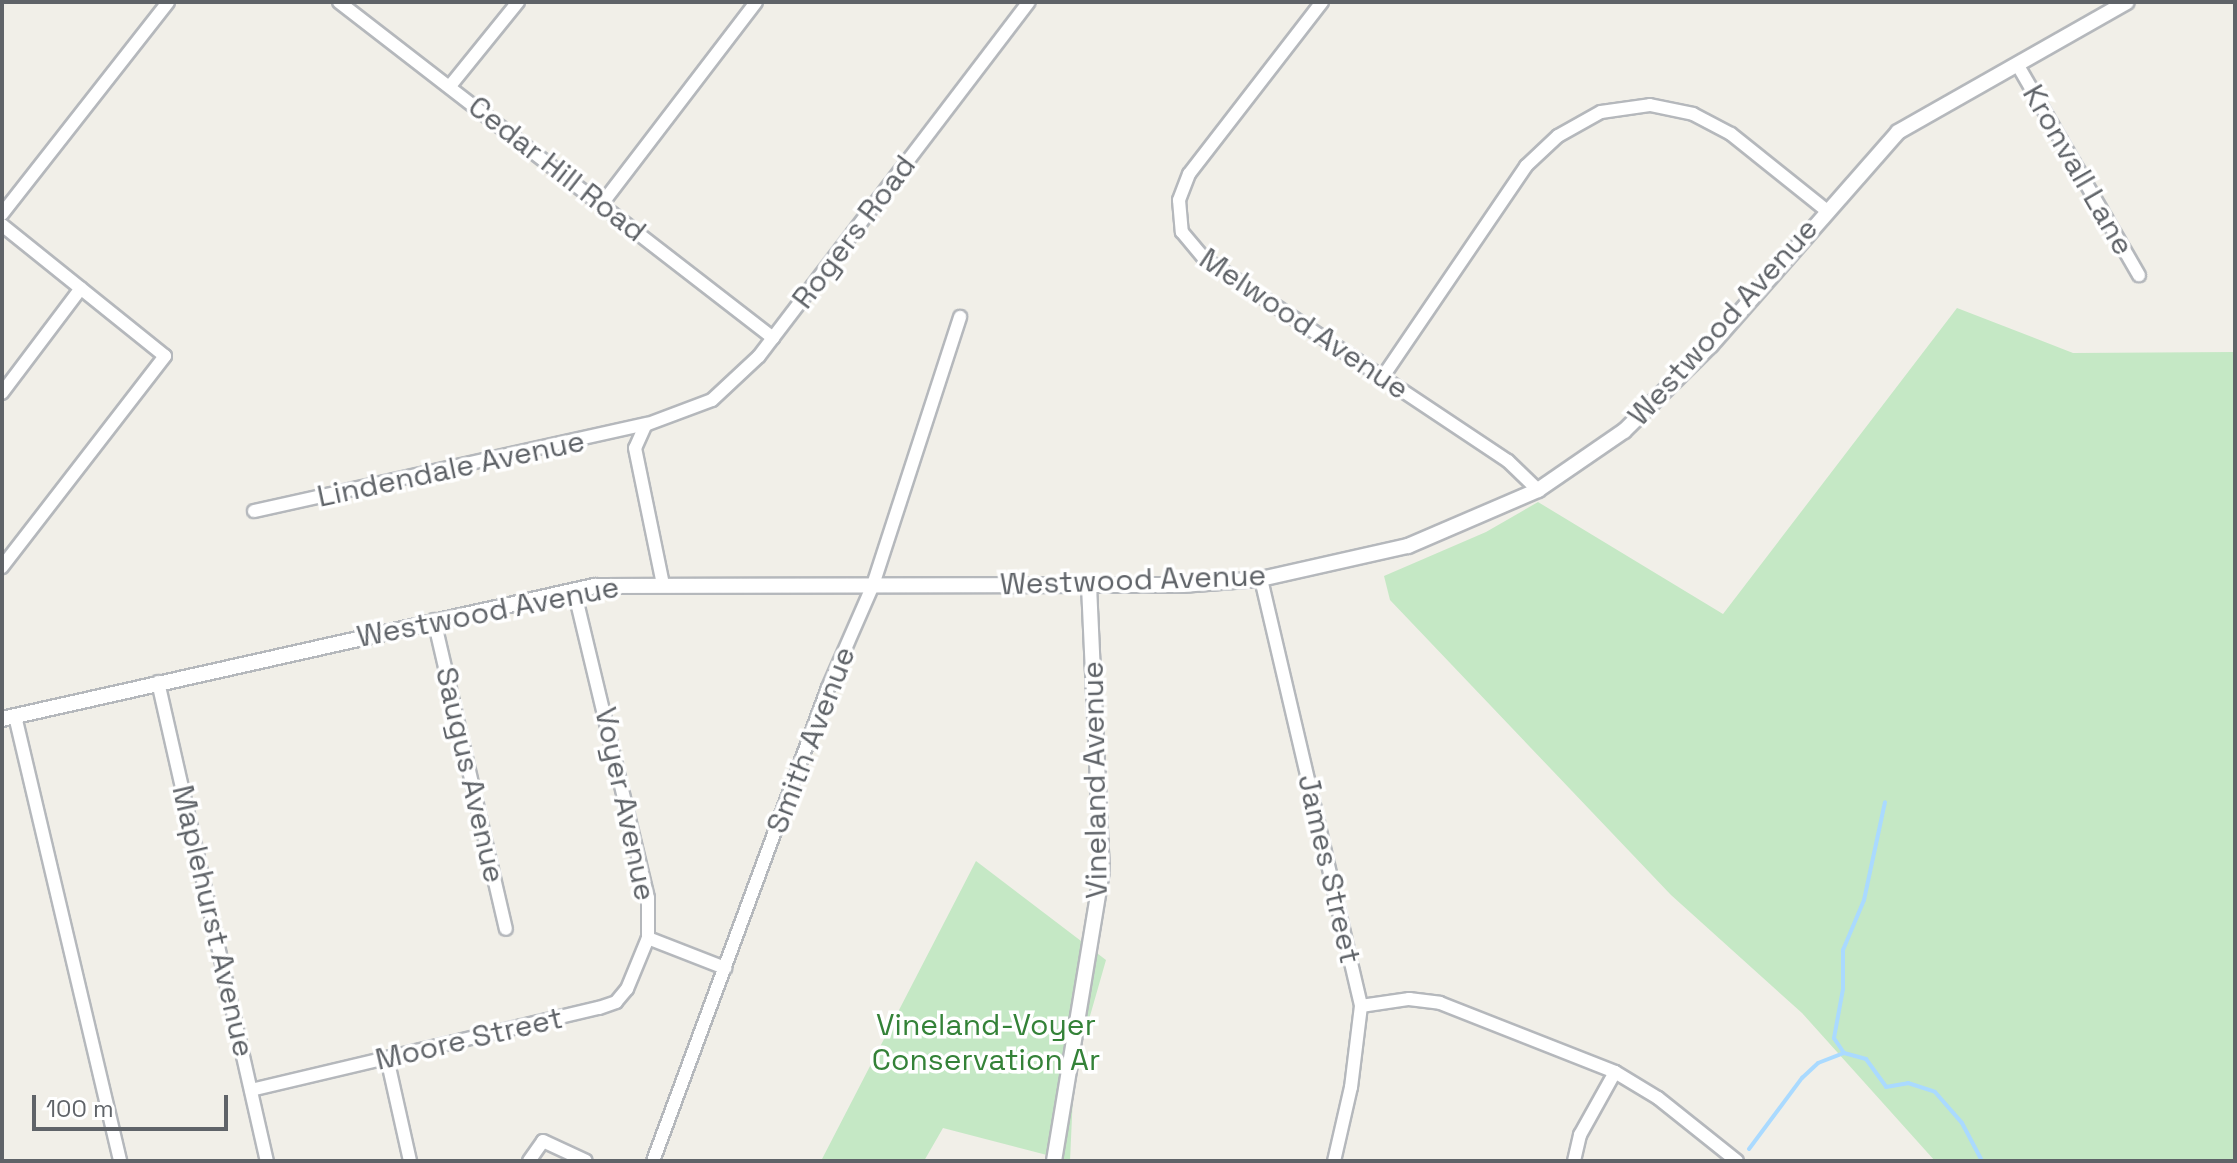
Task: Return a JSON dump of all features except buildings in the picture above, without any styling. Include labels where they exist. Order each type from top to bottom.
[{"type":"street","points":[[2,214],[168,2]]},
{"type":"street","name":"Cedar Hill Road","points":[[339,2],[773,338]]},
{"type":"street","points":[[450,86],[518,2]]},
{"type":"street","points":[[601,205],[756,2]]},
{"type":"street","name":"Rogers Road","points":[[648,424],[718,396],[773,338],[1029,2]]},
{"type":"street","name":"Melwood Avenue","points":[[1322,2],[1189,174],[1179,200],[1182,232],[1205,259],[1508,461],[1538,490]]},
{"type":"street","name":"Westwood Avenue","points":[[9,717],[574,590],[663,584],[1089,586],[1261,579],[1397,550],[1538,490],[1652,407],[1898,132],[2127,2]]},
{"type":"street","name":"Kronvall Lane","points":[[2017,64],[2139,275]]},
{"type":"street","points":[[1382,378],[1526,166],[1558,136],[1601,112],[1650,105],[1693,114],[1731,134],[1826,210]]},
{"type":"street","points":[[2,225],[165,356],[2,567]]},
{"type":"street","points":[[2,393],[81,288]]},
{"type":"street","name":"Smith Avenue","points":[[653,1161],[828,688],[873,585],[960,317]]},
{"type":"street","points":[[648,424],[638,431],[635,448],[663,584]]},
{"type":"street","name":"Lindendale Avenue","points":[[254,511],[648,424]]},
{"type":"street","name":"James Street","points":[[1261,579],[1361,1006],[1351,1087],[1334,1161]]},
{"type":"street","name":"Vineland Avenue","points":[[1054,1161],[1102,872],[1089,586]]},
{"type":"street","name":"Voyer Avenue","points":[[574,590],[644,875],[648,938],[725,968]]},
{"type":"street","name":"Saugus Avenue","points":[[434,620],[506,929]]},
{"type":"street","name":"Maplehurst Avenue","points":[[158,682],[267,1161]]},
{"type":"street","points":[[9,717],[120,1161]]},
{"type":"street","name":"Moore Street","points":[[251,1090],[608,1006],[627,989],[648,938]]},
{"type":"street","points":[[1361,1006],[1409,999],[1440,1003],[1615,1072],[1658,1098],[1737,1161]]},
{"type":"street","points":[[387,1058],[410,1161]]},
{"type":"street","points":[[1574,1161],[1580,1135],[1615,1072]]},
{"type":"street","points":[[529,1161],[543,1141],[586,1161]]},
{"type":"green space","points":[[1957,308],[2073,353],[2235,352],[2235,1161],[1935,1161],[1802,1013],[1671,895],[1390,600],[1384,576],[1486,532],[1538,502],[1723,614]]},
{"type":"green space","name":"Vineland-Voyer Conservation Ar","points":[[976,861],[1106,960],[1074,1072],[1070,1161],[943,1128],[924,1161],[821,1161]]},
{"type":"waterway","points":[[1844,1053],[1834,1038],[1843,989],[1843,950],[1864,900],[1885,802]]},
{"type":"waterway","points":[[1749,1149],[1802,1078],[1818,1063],[1844,1053],[1866,1059],[1886,1087],[1908,1083],[1935,1092],[1962,1123],[1982,1161]]}]
